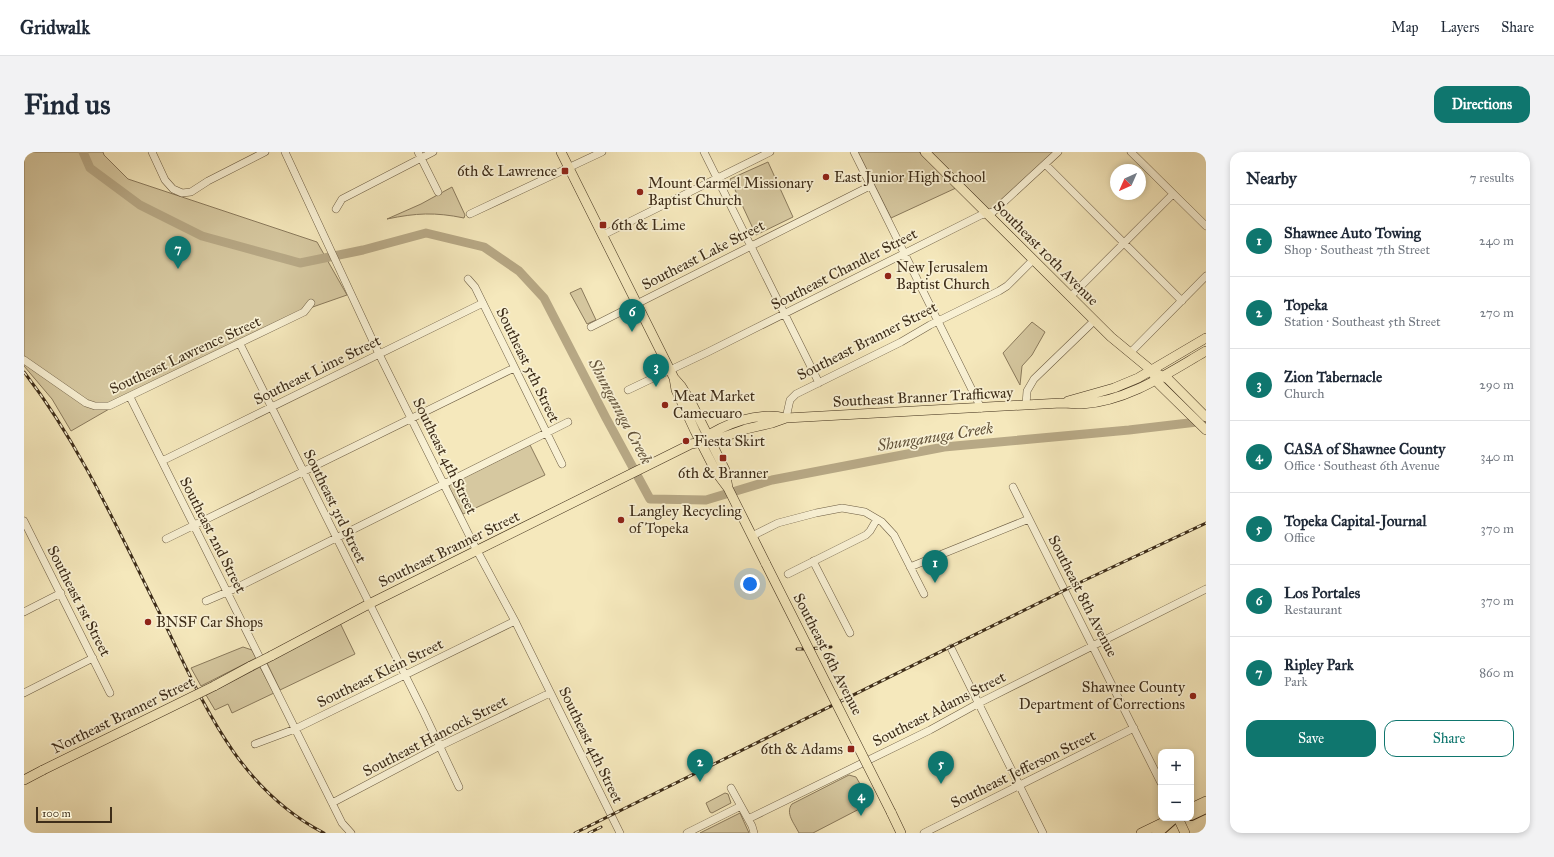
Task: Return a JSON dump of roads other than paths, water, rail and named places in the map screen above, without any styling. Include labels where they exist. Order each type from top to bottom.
[{"type":"highway","points":[[1194,814],[1206,808]]},
{"type":"highway","points":[[1157,833],[1170,821]]},
{"type":"main road","name":"Southeast 6th Avenue","points":[[561,152],[672,374],[679,397],[706,439],[728,488],[902,833]]},
{"type":"main road","name":"Southeast 10th Avenue","points":[[925,152],[1094,321],[1151,370],[1172,396],[1206,430]]},
{"type":"main road","name":"Southeast Branner Trafficway","points":[[1061,403],[1114,388],[1138,378],[1206,338]]},
{"type":"main road","name":"Southeast Branner Trafficway","points":[[786,418],[1061,403],[1083,404],[1110,398],[1144,386],[1206,351]]},
{"type":"main road","name":"Southeast 10th Avenue","points":[[1159,378],[1168,379],[1206,417]]},
{"type":"main road","name":"Southeast Branner Street","points":[[214,686],[369,604],[691,444],[706,439],[718,439],[746,429],[786,418]]},
{"type":"main road","name":"Northeast Branner Street","points":[[24,780],[214,686]]},
{"type":"main road","points":[[1194,807],[1206,801]]},
{"type":"main road","points":[[1141,833],[1167,821]]},
{"type":"main road","points":[[1179,821],[1184,832]]},
{"type":"street","points":[[152,152],[165,180],[179,193],[191,192],[208,181],[265,152]]},
{"type":"street","name":"Southeast 4th Street","points":[[286,152],[379,354],[515,621],[620,833]]},
{"type":"street","points":[[336,209],[342,198],[420,155],[433,152]]},
{"type":"street","points":[[470,214],[602,152]]},
{"type":"street","points":[[704,152],[819,383]]},
{"type":"street","points":[[602,235],[770,152]]},
{"type":"street","points":[[854,152],[981,408]]},
{"type":"street","name":"Southeast Chandler Street","points":[[628,390],[672,374],[784,313],[981,215],[998,209],[1058,152]]},
{"type":"street","points":[[1132,152],[1206,226]]},
{"type":"street","points":[[420,155],[438,192]]},
{"type":"street","points":[[1046,164],[1182,300]]},
{"type":"street","name":"Southeast Lake Street","points":[[591,327],[870,186]]},
{"type":"street","points":[[1070,297],[1173,194]]},
{"type":"street","name":"Southeast Branner Street","points":[[786,418],[790,400],[796,394],[901,342],[937,321],[999,291],[1033,260]]},
{"type":"street","points":[[1131,352],[1206,276]]},
{"type":"street","name":"Southeast 5th Street","points":[[468,279],[475,287],[562,464]]},
{"type":"street","name":"Southeast Lawrence Street","points":[[24,360],[86,403],[95,406],[109,406],[304,312],[311,303]]},
{"type":"street","name":"Southeast Lime Street","points":[[162,461],[483,303]]},
{"type":"street","points":[[1026,405],[1027,391],[1034,379],[1094,321]]},
{"type":"street","name":"Southeast 3rd Street","points":[[240,344],[405,675],[459,787]]},
{"type":"street","points":[[166,539],[514,368]]},
{"type":"street","name":"Southeast 2nd Street","points":[[130,397],[342,823],[351,833]]},
{"type":"street","points":[[206,601],[227,592],[568,422]]},
{"type":"street","name":"Southeast 8th Avenue","points":[[1013,487],[1158,777]]},
{"type":"street","points":[[752,536],[778,523],[816,513],[842,508],[860,511],[877,519],[894,535],[924,594]]},
{"type":"street","points":[[788,574],[866,534],[870,531],[877,519]]},
{"type":"street","points":[[910,567],[1029,519]]},
{"type":"street","name":"Southeast 1st Street","points":[[25,526],[110,693]]},
{"type":"street","points":[[813,561],[850,633]]},
{"type":"street","name":"Southeast Adams Street","points":[[748,819],[930,730],[979,703],[1206,589]]},
{"type":"street","points":[[24,612],[60,594]]},
{"type":"street","name":"Southeast Klein Street","points":[[255,744],[295,729],[515,621]]},
{"type":"street","points":[[951,648],[1043,833]]},
{"type":"street","points":[[24,693],[93,658]]},
{"type":"street","name":"Southeast Hancock Street","points":[[332,803],[440,746],[550,693]]},
{"type":"street","name":"Southeast Jefferson Street","points":[[924,833],[1134,728]]},
{"type":"street","points":[[731,788],[742,806],[754,833]]},
{"type":"street","points":[[687,833],[742,806]]},
{"type":"waterway","name":"Shunganuga Creek","points":[[83,152],[90,168],[140,205],[202,236],[300,263],[363,250],[426,233],[484,247],[519,271],[544,298],[650,499],[706,500],[772,480],[944,447],[1129,430],[1206,421]]},
{"type":"railway","points":[[24,372],[45,400],[64,430],[98,490],[191,678],[224,738],[244,766],[267,791],[293,814],[324,833]]},
{"type":"railway","points":[[575,833],[1083,581],[1206,523]]},
{"type":"railway","points":[[797,649],[831,647]]},
{"type":"railway","points":[[589,833],[601,827]]},
{"type":"place","name":"6th & Lawrence","points":[[565,171]]},
{"type":"place","name":"East Junior High School","points":[[826,177]]},
{"type":"place","name":"Mount Carmel Missionary Baptist Church","points":[[640,192]]},
{"type":"place","name":"6th & Lime","points":[[603,225]]},
{"type":"place","name":"Ripley Park","points":[[178,269]]},
{"type":"place","name":"New Jerusalem Baptist Church","points":[[888,276]]},
{"type":"place","name":"Los Portales","points":[[632,332]]},
{"type":"place","name":"Zion Tabernacle","points":[[656,387]]},
{"type":"place","name":"Meat Market Camecuaro","points":[[665,405]]},
{"type":"place","name":"Fiesta Skirt","points":[[686,441]]},
{"type":"place","name":"6th & Branner","points":[[723,458]]},
{"type":"place","name":"Langley Recycling of Topeka","points":[[621,520]]},
{"type":"place","name":"Shawnee Auto Towing","points":[[935,583]]},
{"type":"place","name":"BNSF Car Shops","points":[[148,622]]},
{"type":"place","name":"Shawnee County Department of Corrections","points":[[1193,696]]},
{"type":"place","name":"6th & Adams","points":[[851,749]]},
{"type":"place","name":"Topeka","points":[[700,782]]},
{"type":"place","name":"Topeka Capital-Journal","points":[[941,784]]},
{"type":"place","name":"CASA of Shawnee County","points":[[861,816]]}]
